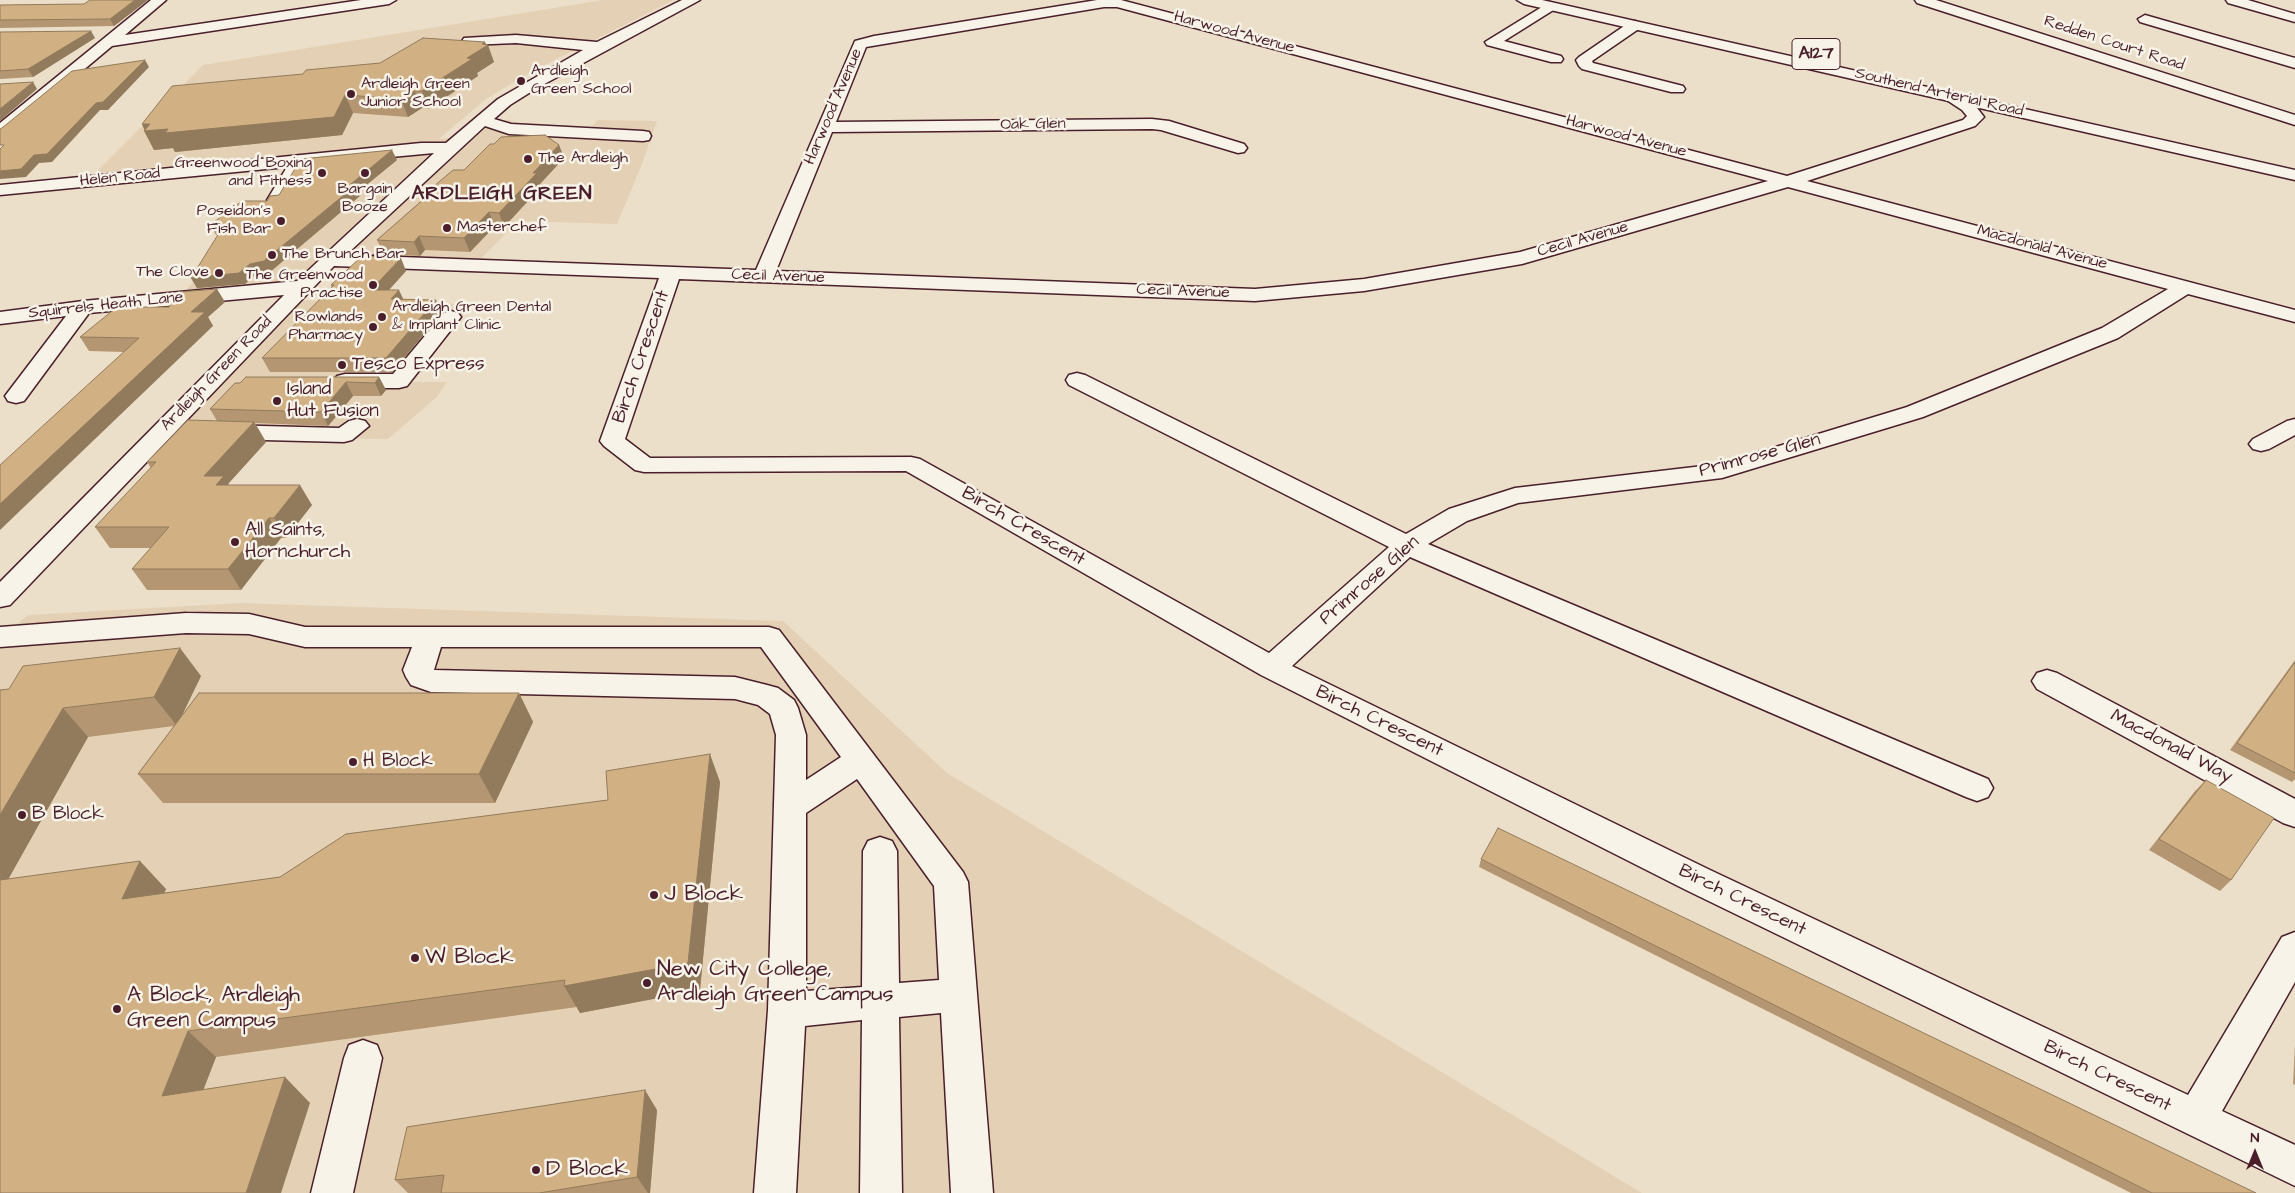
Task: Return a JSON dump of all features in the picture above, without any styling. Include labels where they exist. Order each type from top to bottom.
[{"type":"main road","points":[[0,131],[159,0]]},
{"type":"main road","points":[[108,42],[389,0]]},
{"type":"main road","name":"Ardleigh Green Road","points":[[0,598],[329,260],[482,120],[531,85],[599,47],[693,0]]},
{"type":"main road","points":[[1030,0],[1045,13]]},
{"type":"main road","name":"Southend Arterial Road","points":[[1524,0],[2295,174]]},
{"type":"main road","name":"Southend Arterial Road","points":[[1575,0],[2295,160]]},
{"type":"main road","name":"Redden Court Road","points":[[1922,0],[2295,120]]},
{"type":"main road","points":[[2233,0],[2295,18]]},
{"type":"main road","name":"Harwood Avenue","points":[[764,277],[860,44],[874,40],[1104,3],[1132,6],[1789,181]]},
{"type":"main road","points":[[1550,6],[1492,42],[1556,59]]},
{"type":"main road","points":[[2145,19],[2295,63]]},
{"type":"main road","points":[[1635,25],[1584,60],[1587,66],[1676,89]]},
{"type":"main road","points":[[93,32],[121,32]]},
{"type":"main road","points":[[469,41],[516,39],[599,47]]},
{"type":"main road","points":[[30,83],[59,82]]},
{"type":"main road","name":"Cecil Avenue","points":[[329,260],[1255,295],[1364,286],[1522,258],[1789,181],[1969,123],[1976,117],[1968,107],[1947,95]]},
{"type":"main road","points":[[2272,113],[2295,105]]},
{"type":"main road","points":[[482,120],[509,129],[643,136]]},
{"type":"main road","name":"Oak Glen","points":[[825,128],[1152,124],[1238,148]]},
{"type":"main road","points":[[495,142],[509,129]]},
{"type":"main road","points":[[113,178],[129,160],[310,143]]},
{"type":"main road","name":"Helen Road","points":[[0,190],[421,148],[450,148]]},
{"type":"main road","points":[[276,200],[300,160]]},
{"type":"main road","name":"Macdonald Avenue","points":[[1789,181],[2295,316]]},
{"type":"main road","name":"Birch Crescent","points":[[671,273],[612,441],[644,465],[911,464],[1271,668],[1698,880],[2295,1166]]},
{"type":"main road","name":"Primrose Glen","points":[[1271,668],[1407,545],[1458,515],[1515,496],[1722,470],[1915,412],[2110,333],[2187,286]]},
{"type":"main road","name":"Squirrels Heath Lane","points":[[0,318],[83,307],[302,287]]},
{"type":"main road","points":[[16,396],[83,307]]},
{"type":"main road","points":[[320,381],[399,381],[451,317]]},
{"type":"main road","points":[[1077,380],[1407,545],[1977,788]]},
{"type":"main road","points":[[210,381],[240,381]]},
{"type":"main road","points":[[163,430],[344,435],[357,426]]},
{"type":"main road","points":[[2261,444],[2295,426]]},
{"type":"main road","points":[[0,637],[186,623],[249,624],[305,637],[769,637],[951,882],[972,1193]]},
{"type":"main road","points":[[430,637],[418,670],[421,677],[431,681],[735,688],[767,696],[783,708],[791,735],[790,807],[787,1010],[776,1193]]},
{"type":"main road","name":"Macdonald Way","points":[[2047,681],[2295,814]]},
{"type":"main road","points":[[790,807],[861,760]]},
{"type":"main road","points":[[880,852],[882,1001],[881,1193]]},
{"type":"main road","points":[[2196,1120],[2295,948]]},
{"type":"main road","points":[[787,1010],[959,995]]},
{"type":"main road","points":[[332,1193],[363,1058]]},
{"type":"shaded area","points":[[603,0],[674,0],[531,72],[486,99],[439,139],[463,136],[482,120],[509,120],[525,126],[591,128],[598,120],[657,121],[640,169],[617,224],[519,221],[473,266],[329,260],[302,287],[180,298],[196,278],[263,208],[299,154],[95,173],[203,65]]},
{"type":"shaded area","points":[[289,300],[472,304],[412,382],[447,382],[437,397],[388,439],[157,436]]},
{"type":"shaded area","name":"New City College, Ardleigh Green Campus","points":[[241,603],[783,621],[947,773],[1642,1193],[0,1193],[0,638],[28,615]]},
{"type":"building","points":[[90,0],[135,0],[110,19],[0,20],[0,5],[84,4]]},
{"type":"building","points":[[91,31],[28,69],[0,71],[0,32]]},
{"type":"building","points":[[423,38],[485,42],[482,44],[488,45],[467,58],[472,59],[422,91],[415,91],[401,99],[345,95],[334,117],[165,133],[168,129],[144,131],[150,124],[142,124],[172,86],[303,74],[306,70],[380,63]]},
{"type":"building","points":[[145,60],[103,102],[96,103],[47,154],[34,155],[21,169],[0,171],[0,149],[4,145],[0,145],[0,129],[72,71]]},
{"type":"building","points":[[33,82],[0,109],[0,84]]},
{"type":"building","points":[[545,135],[559,145],[533,173],[537,173],[499,213],[489,212],[464,238],[419,236],[414,242],[377,240],[425,198],[420,198],[453,170],[464,170],[490,144],[494,144],[501,137]]},
{"type":"building","points":[[392,150],[351,184],[356,185],[264,261],[250,264],[239,273],[191,278],[224,225],[210,225],[242,201],[267,201],[270,196],[279,195],[301,159]]},
{"type":"building","points":[[362,256],[401,258],[371,290],[399,290],[391,299],[436,300],[386,358],[262,358],[334,285],[331,285]]},
{"type":"building","points":[[217,289],[191,312],[205,312],[0,504],[0,465],[139,338],[80,337],[117,307],[169,307],[178,292]]},
{"type":"building","points":[[246,377],[379,377],[375,383],[346,382],[321,412],[210,409],[235,383],[240,383]]},
{"type":"building","points":[[188,420],[254,422],[204,476],[224,476],[216,485],[300,485],[274,518],[269,518],[228,569],[132,569],[169,527],[95,527],[156,462],[147,462]]},
{"type":"building","points":[[180,648],[154,697],[63,708],[0,815],[0,690],[9,689],[23,666]]},
{"type":"building","points":[[2295,662],[2295,773],[2237,743]]},
{"type":"building","points":[[199,693],[519,693],[479,774],[138,774]]},
{"type":"building","points":[[710,754],[688,963],[564,986],[565,980],[188,1031],[162,1096],[285,1077],[246,1193],[0,1193],[0,880],[140,861],[122,899],[280,877],[346,834],[608,800],[606,771]]},
{"type":"building","points":[[2206,780],[2274,818],[2231,880],[2159,839]]},
{"type":"building","points":[[1498,828],[2256,1193],[2152,1193],[1481,859]]},
{"type":"building","name":"D Block","points":[[645,1090],[637,1177],[539,1193],[441,1193],[444,1175],[395,1180],[407,1127]]},
{"type":"place","name":"Ardleigh Green School","points":[[521,81]]},
{"type":"place","name":"Ardleigh Green Junior School","points":[[351,94]]},
{"type":"place","name":"The Ardleigh","points":[[528,159]]},
{"type":"place","name":"Greenwood Boxing and Fitness","points":[[322,173]]},
{"type":"place","name":"Bargain Booze","points":[[365,173]]},
{"type":"place","name":"Poseidon's Fish Bar","points":[[281,221]]},
{"type":"place","name":"Masterchef","points":[[447,228]]},
{"type":"place","name":"The Brunch Bar","points":[[272,255]]},
{"type":"place","name":"The Clove","points":[[219,273]]},
{"type":"place","name":"The Greenwood Practise","points":[[373,285]]},
{"type":"place","name":"Ardleigh Green Dental & Implant Clinic","points":[[382,317]]},
{"type":"place","name":"Rowlands Pharmacy","points":[[373,327]]},
{"type":"place","name":"Tesco Express","points":[[342,365]]},
{"type":"place","name":"Island Hut Fusion","points":[[277,401]]},
{"type":"place","name":"All Saints, Hornchurch","points":[[235,542]]},
{"type":"place","name":"H Block","points":[[353,762]]},
{"type":"place","name":"B Block","points":[[22,815]]},
{"type":"place","name":"J Block","points":[[654,895]]},
{"type":"place","name":"W Block","points":[[415,958]]},
{"type":"place","name":"New City College, Ardleigh Green Campus","points":[[647,983]]},
{"type":"place","name":"A Block, Ardleigh Green Campus","points":[[117,1009]]},
{"type":"place","name":"D Block","points":[[536,1170]]},
{"type":"district","name":"ARDLEIGH GREEN","points":[[502,195]]}]
